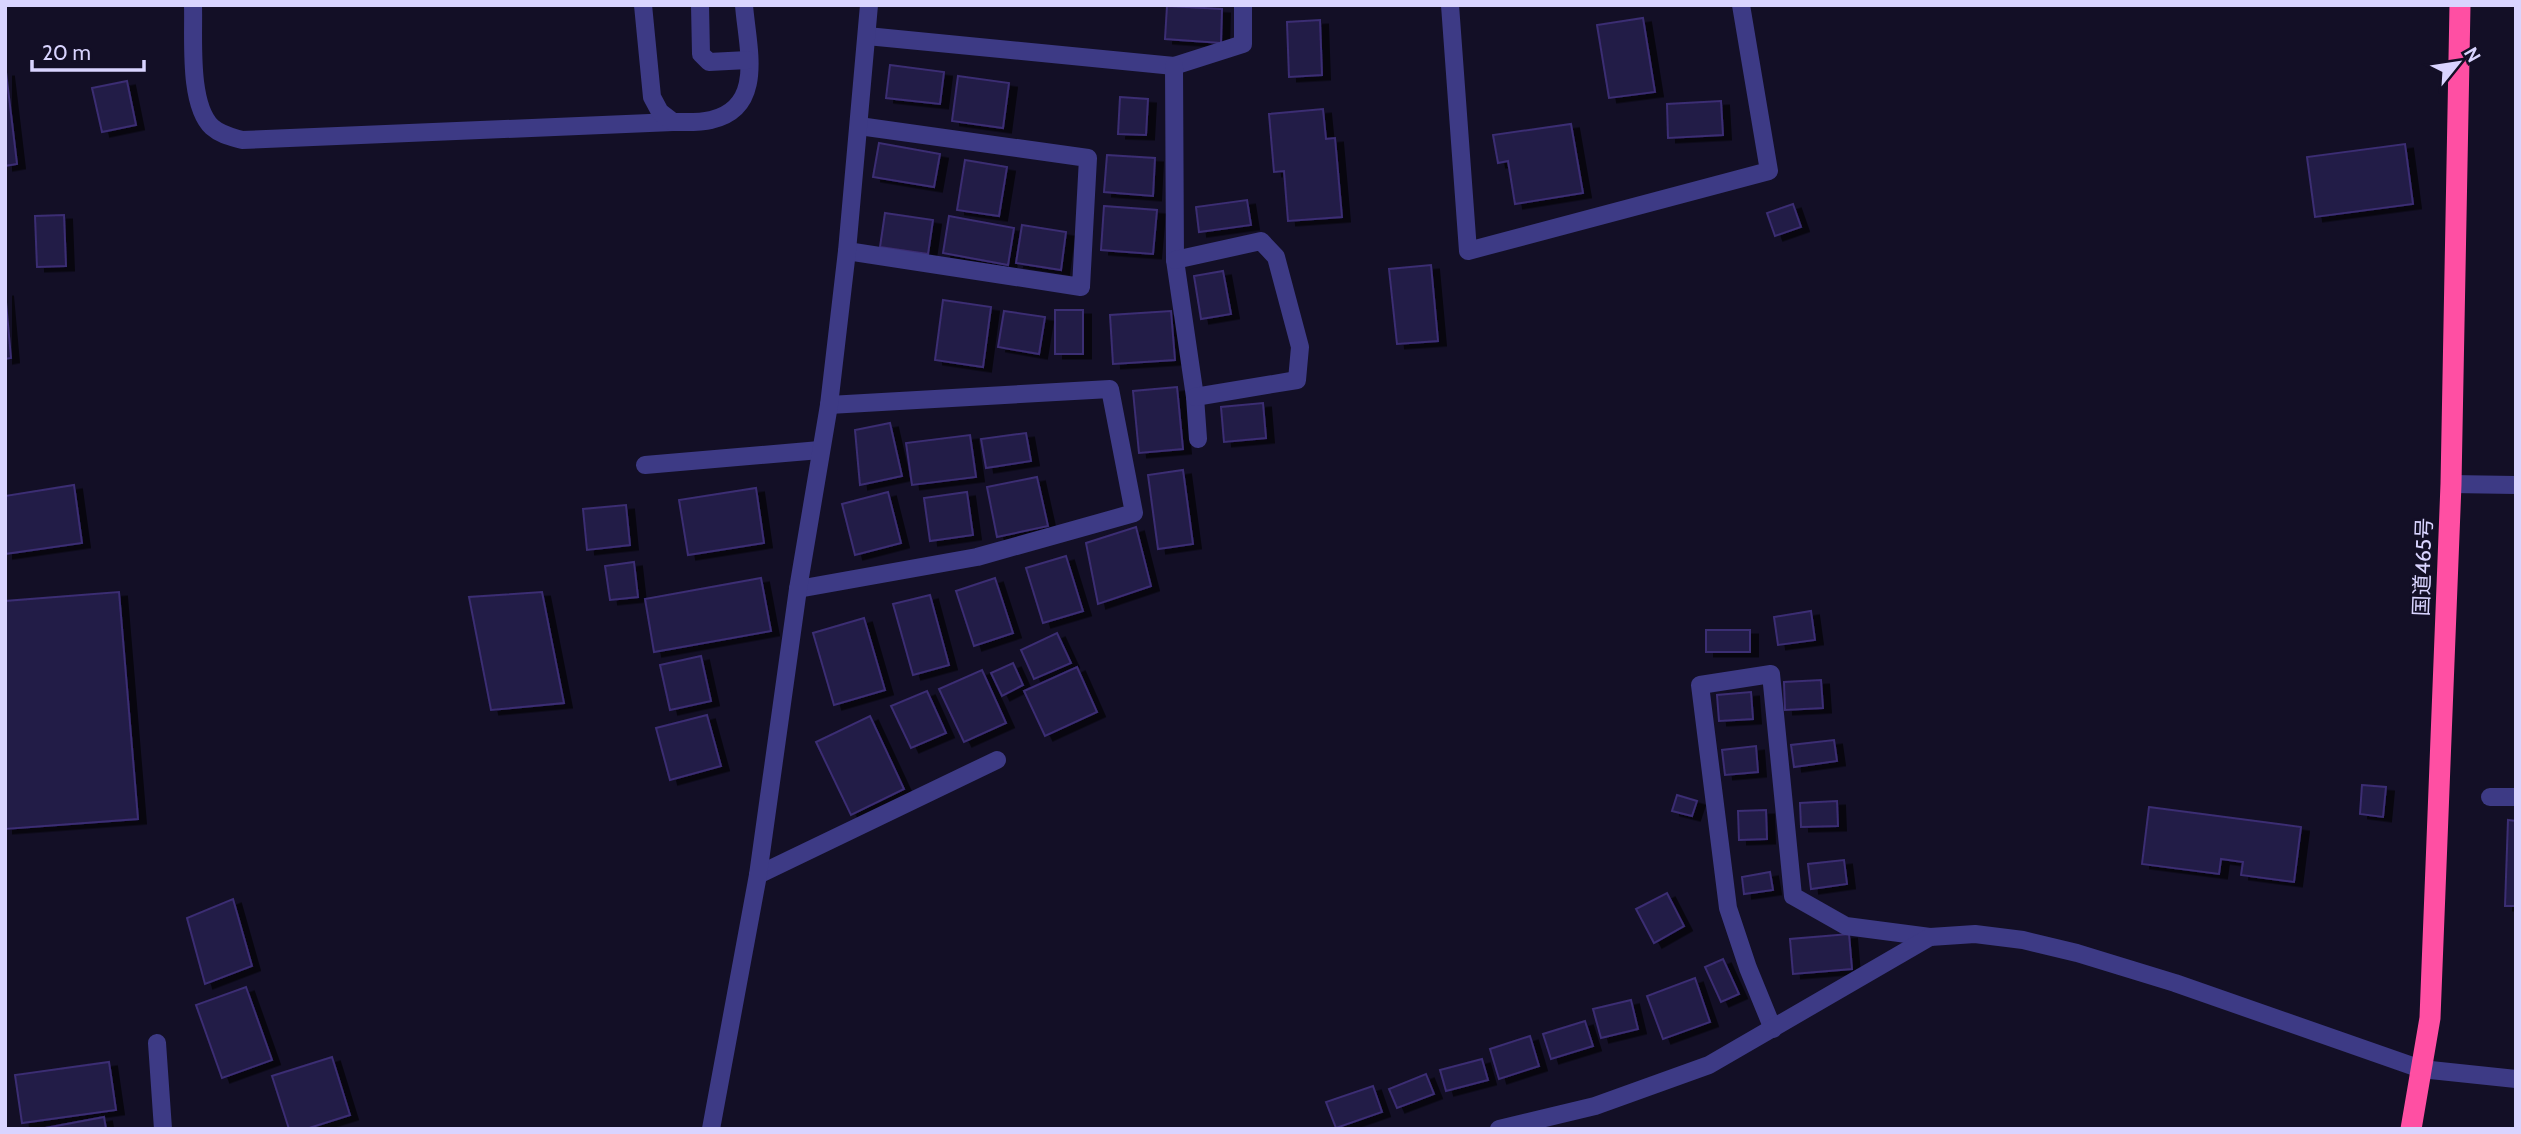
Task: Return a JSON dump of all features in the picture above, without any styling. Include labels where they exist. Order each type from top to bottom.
[{"type":"highway","name":"国道465号","points":[[2411,1129],[2430,1018],[2451,484],[2460,5]]},
{"type":"street","points":[[192,5],[196,92],[201,108],[211,126],[225,135],[242,140],[710,120],[730,113],[741,102],[750,83],[744,5]]},
{"type":"street","points":[[643,5],[652,97],[660,112],[673,122]]},
{"type":"street","points":[[700,5],[701,54],[709,62],[748,60]]},
{"type":"street","points":[[711,1129],[758,875],[798,589],[829,405],[847,251],[869,5]]},
{"type":"street","points":[[867,36],[1174,66],[1243,44],[1243,5]]},
{"type":"street","points":[[1450,5],[1468,251],[1769,171],[1741,5]]},
{"type":"street","points":[[1174,66],[1175,260],[1195,397],[1198,439]]},
{"type":"street","points":[[847,251],[1081,287],[1088,158],[859,126]]},
{"type":"street","points":[[1175,260],[1261,241],[1276,257],[1300,347],[1297,380],[1195,397]]},
{"type":"street","points":[[798,589],[977,557],[1134,513],[1110,389],[829,405]]},
{"type":"street","points":[[645,465],[820,450]]},
{"type":"street","points":[[2451,484],[2516,485]]},
{"type":"street","points":[[1773,1030],[1728,908],[1700,685],[1771,674],[1793,896],[1846,926],[1930,937],[1975,934],[2023,940],[2077,953],[2187,988],[2421,1069],[2516,1079]]},
{"type":"street","points":[[758,875],[997,760]]},
{"type":"street","points":[[2490,797],[2516,797]]},
{"type":"street","points":[[1499,1129],[1595,1106],[1709,1065],[1930,937]]},
{"type":"street","points":[[157,1043],[163,1129]]},
{"type":"building","points":[[1167,6],[1222,9],[1221,43],[1165,39]]},
{"type":"building","points":[[1643,18],[1655,92],[1609,98],[1597,25]]},
{"type":"building","points":[[1320,20],[1322,75],[1289,77],[1287,22]]},
{"type":"building","points":[[890,65],[944,72],[940,104],[886,98]]},
{"type":"building","points":[[5,72],[17,164],[5,166]]},
{"type":"building","points":[[958,76],[1009,83],[1003,128],[952,121]]},
{"type":"building","points":[[127,81],[136,125],[102,132],[92,88]]},
{"type":"building","points":[[1120,97],[1148,99],[1146,135],[1118,134]]},
{"type":"building","points":[[1721,101],[1723,135],[1668,138],[1667,104]]},
{"type":"building","points":[[1323,109],[1326,139],[1335,138],[1342,217],[1288,221],[1284,171],[1274,172],[1269,114]]},
{"type":"building","points":[[1571,124],[1583,193],[1515,204],[1508,161],[1498,163],[1493,135]]},
{"type":"building","points":[[879,143],[940,154],[934,187],[873,177]]},
{"type":"building","points":[[2405,144],[2413,204],[2315,217],[2307,157]]},
{"type":"building","points":[[1107,155],[1155,158],[1153,196],[1104,192]]},
{"type":"building","points":[[965,160],[1007,167],[999,216],[957,210]]},
{"type":"building","points":[[1247,200],[1251,225],[1199,232],[1196,207]]},
{"type":"building","points":[[1793,204],[1801,227],[1775,236],[1767,213]]},
{"type":"building","points":[[1104,206],[1157,210],[1153,254],[1101,250]]},
{"type":"building","points":[[885,213],[933,220],[928,254],[880,247]]},
{"type":"building","points":[[64,215],[66,266],[37,267],[35,216]]},
{"type":"building","points":[[949,216],[1014,228],[1008,265],[943,253]]},
{"type":"building","points":[[1022,225],[1066,232],[1061,270],[1016,263]]},
{"type":"building","points":[[1431,265],[1438,341],[1397,344],[1389,269]]},
{"type":"building","points":[[1223,271],[1231,314],[1201,319],[1194,276]]},
{"type":"building","points":[[5,291],[11,358],[5,359]]},
{"type":"building","points":[[943,300],[991,307],[983,367],[935,360]]},
{"type":"building","points":[[1055,310],[1083,310],[1083,354],[1055,354]]},
{"type":"building","points":[[1004,311],[1045,317],[1039,354],[998,347]]},
{"type":"building","points":[[1171,311],[1175,360],[1113,364],[1110,315]]},
{"type":"building","points":[[1177,387],[1183,449],[1139,453],[1133,391]]},
{"type":"building","points":[[1263,403],[1266,438],[1224,442],[1221,407]]},
{"type":"building","points":[[890,423],[902,476],[860,485],[855,430]]},
{"type":"building","points":[[1026,433],[1031,461],[986,468],[981,439]]},
{"type":"building","points":[[970,435],[976,477],[912,485],[906,443]]},
{"type":"building","points":[[1183,470],[1193,544],[1158,549],[1148,475]]},
{"type":"building","points":[[1037,477],[1048,526],[997,537],[987,487]]},
{"type":"building","points":[[74,485],[82,543],[5,554],[5,496]]},
{"type":"building","points":[[756,488],[764,543],[688,555],[679,500]]},
{"type":"building","points":[[888,492],[901,543],[855,555],[842,504]]},
{"type":"building","points":[[967,492],[973,535],[930,541],[924,498]]},
{"type":"building","points":[[626,505],[630,545],[587,550],[583,509]]},
{"type":"building","points":[[1136,527],[1151,586],[1098,604],[1086,543]]},
{"type":"building","points":[[1066,556],[1083,611],[1043,623],[1026,568]]},
{"type":"building","points":[[634,562],[638,597],[610,600],[605,566]]},
{"type":"building","points":[[761,578],[771,631],[654,652],[645,599]]},
{"type":"building","points":[[995,578],[1013,633],[974,646],[956,591]]},
{"type":"building","points":[[119,592],[138,819],[5,829],[5,601]]},
{"type":"building","points":[[542,592],[564,703],[491,710],[469,597]]},
{"type":"building","points":[[930,595],[949,665],[913,675],[893,604]]},
{"type":"building","points":[[1811,611],[1815,640],[1778,645],[1774,617]]},
{"type":"building","points":[[864,618],[885,690],[834,705],[813,633]]},
{"type":"building","points":[[1706,630],[1750,630],[1750,652],[1706,652]]},
{"type":"building","points":[[1057,633],[1071,663],[1034,679],[1021,650]]},
{"type":"building","points":[[701,656],[711,701],[670,710],[660,665]]},
{"type":"building","points":[[1013,663],[1023,685],[1002,696],[991,673]]},
{"type":"building","points":[[1077,667],[1097,712],[1045,736],[1024,691]]},
{"type":"building","points":[[982,670],[1006,723],[964,742],[939,689]]},
{"type":"building","points":[[1821,680],[1823,708],[1785,710],[1784,682]]},
{"type":"building","points":[[927,691],[946,733],[911,748],[891,706]]},
{"type":"building","points":[[1751,692],[1753,719],[1719,721],[1717,695]]},
{"type":"building","points":[[707,715],[721,766],[670,780],[656,728]]},
{"type":"building","points":[[870,716],[904,789],[851,815],[816,742]]},
{"type":"building","points":[[1834,740],[1837,761],[1794,767],[1791,745]]},
{"type":"building","points":[[1756,746],[1758,772],[1725,775],[1722,750]]},
{"type":"building","points":[[2362,785],[2386,787],[2383,817],[2360,814]]},
{"type":"building","points":[[1677,795],[1697,801],[1692,816],[1672,811]]},
{"type":"building","points":[[1837,801],[1838,826],[1801,827],[1800,803]]},
{"type":"building","points":[[2149,807],[2301,827],[2294,882],[2241,875],[2243,862],[2221,859],[2219,874],[2142,864]]},
{"type":"building","points":[[1766,810],[1767,839],[1739,840],[1738,811]]},
{"type":"building","points":[[2508,820],[2516,821],[2516,906],[2505,906]]},
{"type":"building","points":[[1844,860],[1847,884],[1811,889],[1808,864]]},
{"type":"building","points":[[1770,872],[1773,890],[1744,894],[1742,877]]},
{"type":"building","points":[[1667,893],[1684,926],[1654,943],[1636,909]]},
{"type":"building","points":[[233,899],[252,966],[205,984],[187,918]]},
{"type":"building","points":[[1849,934],[1852,969],[1793,974],[1790,939]]},
{"type":"building","points":[[1723,959],[1739,994],[1721,1002],[1705,967]]},
{"type":"building","points":[[1695,978],[1710,1022],[1663,1039],[1647,996]]},
{"type":"building","points":[[246,987],[272,1060],[222,1078],[196,1005]]},
{"type":"building","points":[[1631,1000],[1638,1029],[1601,1038],[1593,1009]]},
{"type":"building","points":[[1585,1021],[1593,1046],[1551,1059],[1543,1034]]},
{"type":"building","points":[[1530,1036],[1539,1066],[1499,1079],[1490,1049]]},
{"type":"building","points":[[332,1057],[350,1115],[306,1129],[289,1129],[272,1076]]},
{"type":"building","points":[[1482,1059],[1488,1080],[1446,1091],[1440,1070]]},
{"type":"building","points":[[109,1062],[116,1110],[22,1123],[15,1075]]},
{"type":"building","points":[[1426,1074],[1434,1094],[1397,1108],[1389,1089]]},
{"type":"building","points":[[1373,1086],[1382,1112],[1336,1128],[1326,1102]]},
{"type":"building","points":[[104,1117],[106,1129],[40,1129]]}]
